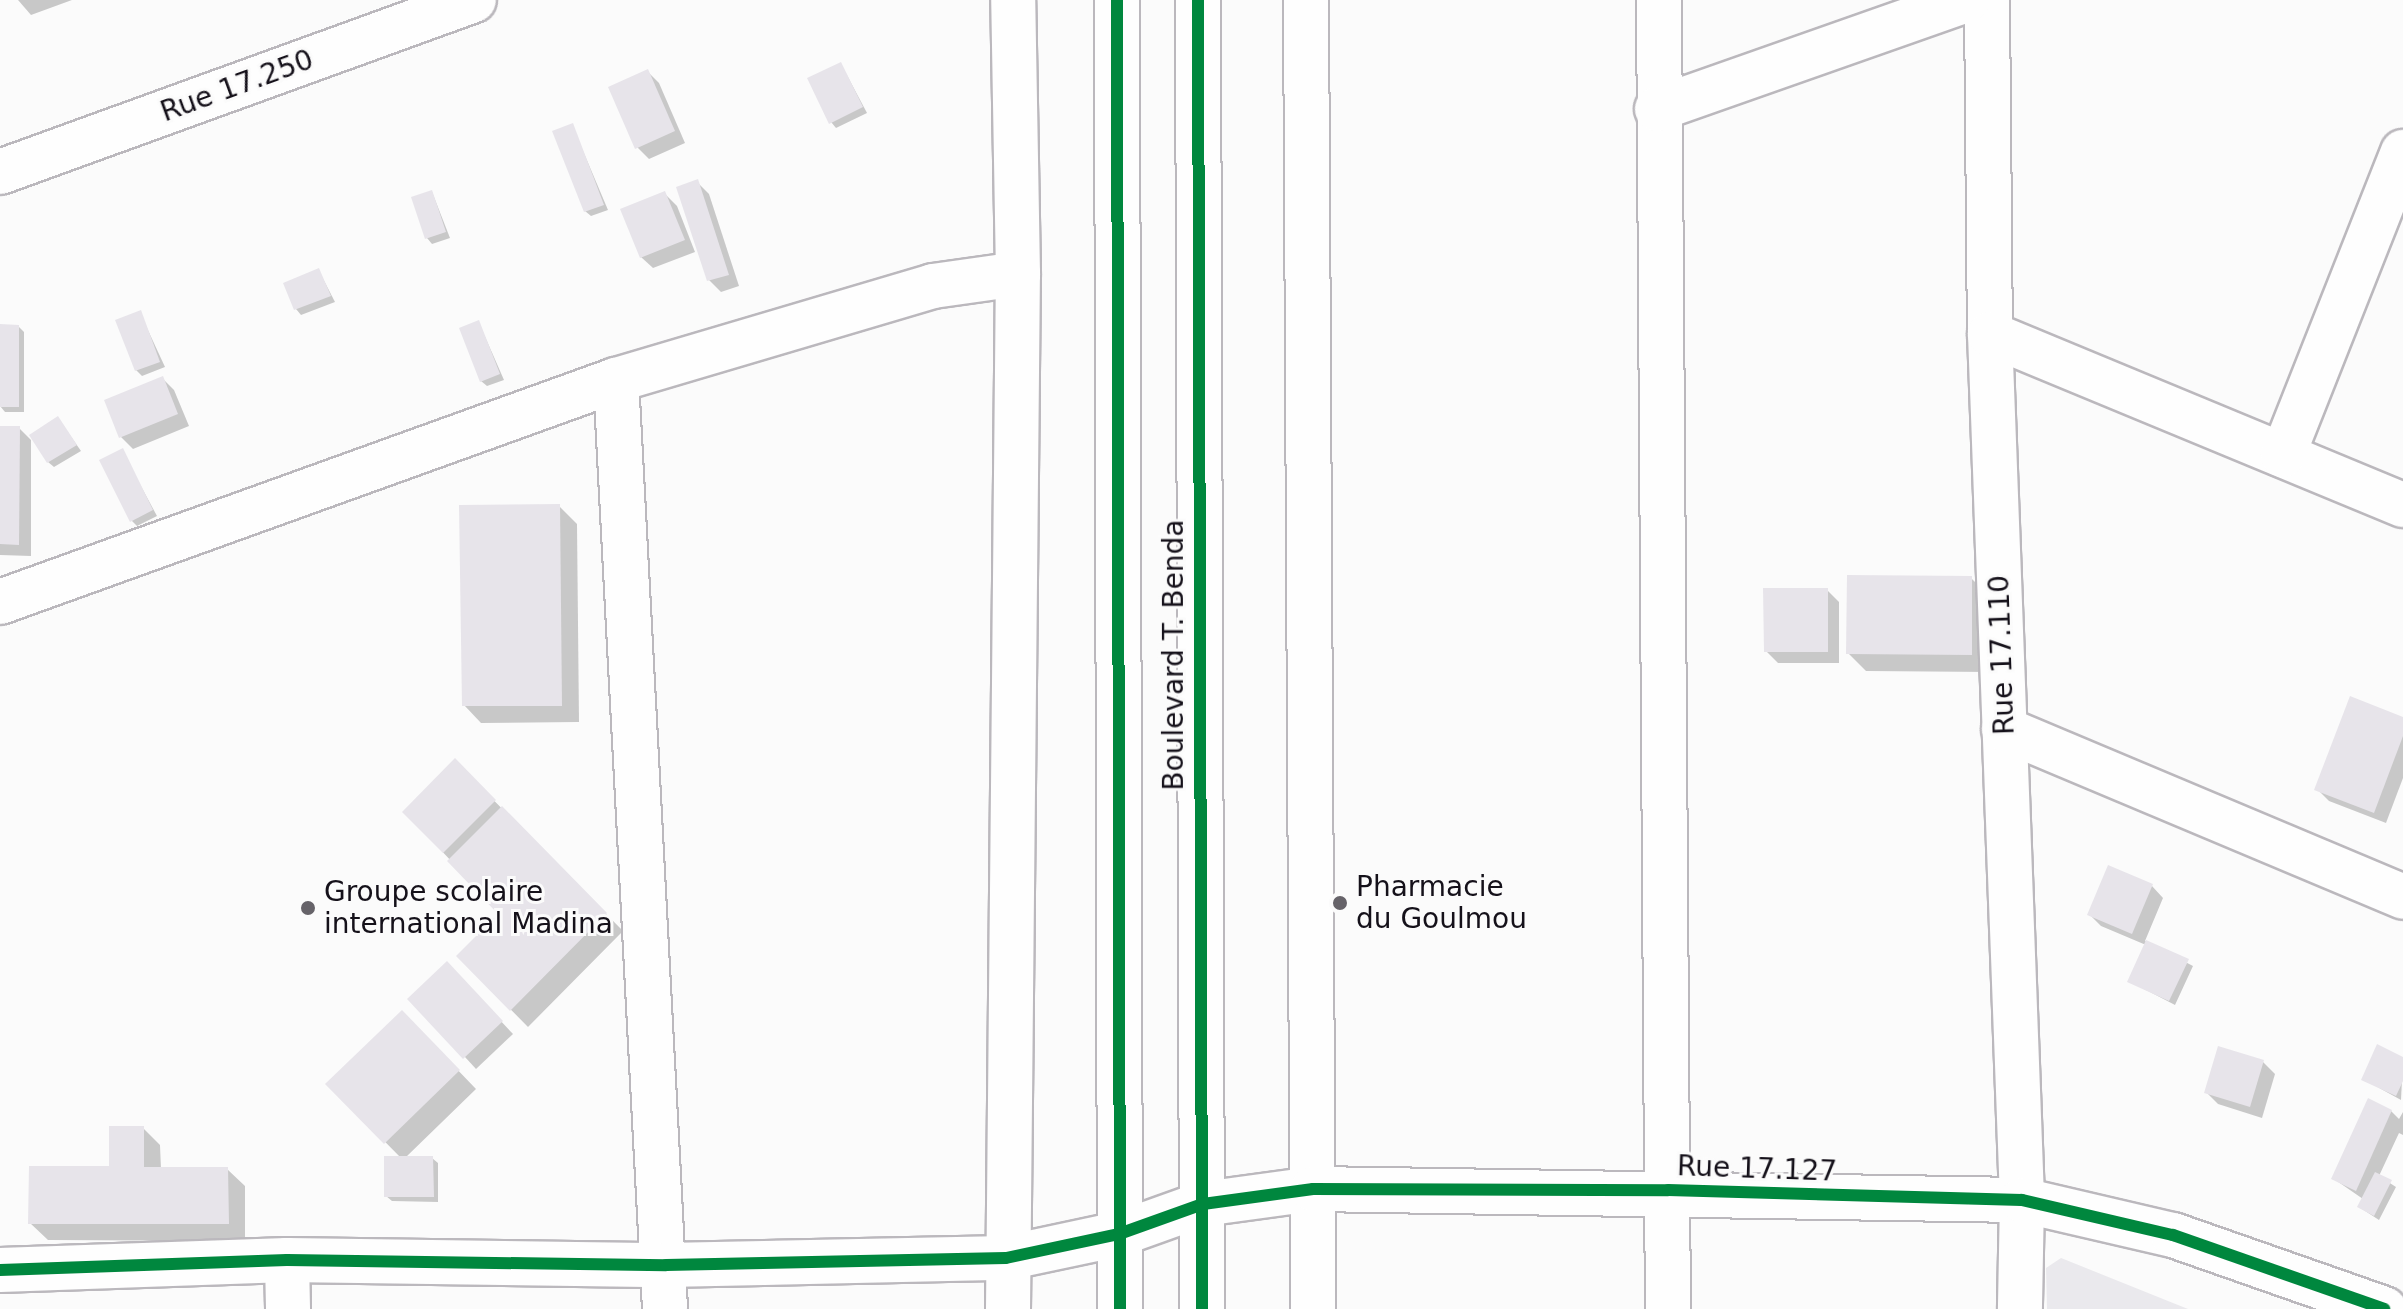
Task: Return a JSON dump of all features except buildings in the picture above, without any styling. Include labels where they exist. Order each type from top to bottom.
[{"type":"main road","name":"Rue 17.250","points":[[0,172],[474,0]]},
{"type":"main road","points":[[1008,1309],[1006,1258],[1018,274],[1013,0]]},
{"type":"main road","name":"Boulevard T. Benda","points":[[1117,0],[1120,1309]]},
{"type":"main road","name":"Boulevard T. Benda","points":[[1198,0],[1202,1309]]},
{"type":"main road","points":[[1306,0],[1313,1309]]},
{"type":"main road","points":[[1659,0],[1657,109],[1668,1309]]},
{"type":"main road","points":[[1657,109],[1967,0]]},
{"type":"main road","name":"Rue 17.110","points":[[1987,0],[1990,334],[2022,1200],[2020,1309]]},
{"type":"main road","points":[[2283,455],[2403,152]]},
{"type":"main road","points":[[0,602],[616,380],[933,286],[1018,274]]},
{"type":"main road","points":[[1990,334],[2403,505]]},
{"type":"main road","points":[[616,380],[666,1265],[665,1309]]},
{"type":"main road","points":[[2004,729],[2403,897]]},
{"type":"main road","name":"Rue 17.127","points":[[0,1270],[287,1260],[666,1265],[1006,1258],[1119,1234],[1203,1204],[1313,1189],[1668,1190],[2022,1200],[2173,1235],[2384,1309]]},
{"type":"main road","points":[[287,1260],[288,1309]]},
{"type":"shaded area","points":[[2061,1258],[2188,1309],[2047,1309],[2046,1268]]},
{"type":"cycle path","points":[[1117,0],[1120,1309]]},
{"type":"cycle path","points":[[1198,0],[1202,1309]]},
{"type":"cycle path","points":[[0,1270],[287,1260],[666,1265],[1006,1258],[1119,1234],[1203,1204],[1313,1189],[1668,1190],[2022,1200],[2173,1235],[2384,1309]]},
{"type":"place","name":"Pharmacie du Goulmou","points":[[1340,903]]},
{"type":"place","name":"Groupe scolaire international Madina","points":[[308,908]]}]
